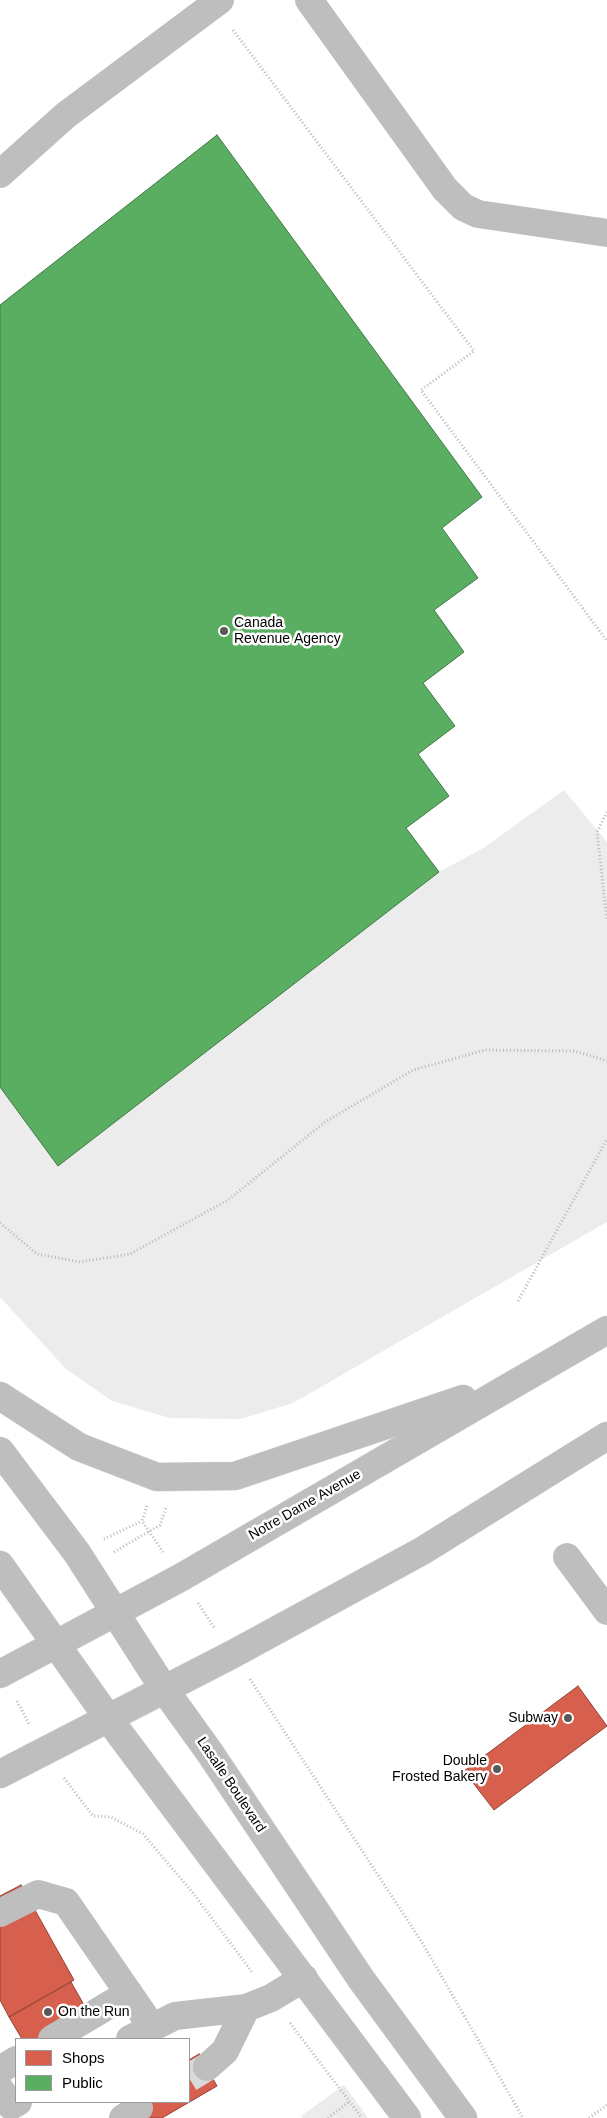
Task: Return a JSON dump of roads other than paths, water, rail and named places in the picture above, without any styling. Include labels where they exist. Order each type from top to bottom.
[{"type":"main road","points":[[310,0],[445,189],[463,207],[478,214],[607,233]]},
{"type":"main road","points":[[0,174],[66,115],[217,2]]},
{"type":"main road","name":"Notre Dame Avenue","points":[[1,1673],[180,1578],[607,1330]]},
{"type":"main road","points":[[0,1396],[79,1447],[157,1477],[235,1476],[521,1379]]},
{"type":"main road","points":[[0,1774],[233,1654],[422,1552],[607,1436]]},
{"type":"main road","name":"Lasalle Boulevard","points":[[0,1451],[76,1553],[117,1613],[164,1689],[210,1753],[360,1979],[463,2118]]},
{"type":"main road","points":[[567,1557],[607,1611]]},
{"type":"main road","points":[[0,1564],[108,1718],[407,2118]]},
{"type":"main road","points":[[0,1913],[38,1894],[66,1902],[129,1993],[141,2033],[175,2016],[246,2008],[271,1998],[304,1978]]},
{"type":"main road","points":[[54,2038],[129,1993]]},
{"type":"main road","points":[[207,2067],[224,2051],[246,2008]]},
{"type":"main road","points":[[0,2070],[15,2061]]},
{"type":"tunnel","points":[[190,2077],[207,2067]]},
{"type":"place","name":"Canada Revenue Agency","points":[[224,631]]},
{"type":"place","name":"Subway","points":[[568,1718]]},
{"type":"place","name":"Double Frosted Bakery","points":[[497,1769]]},
{"type":"place","name":"On the Run","points":[[48,2012]]}]
